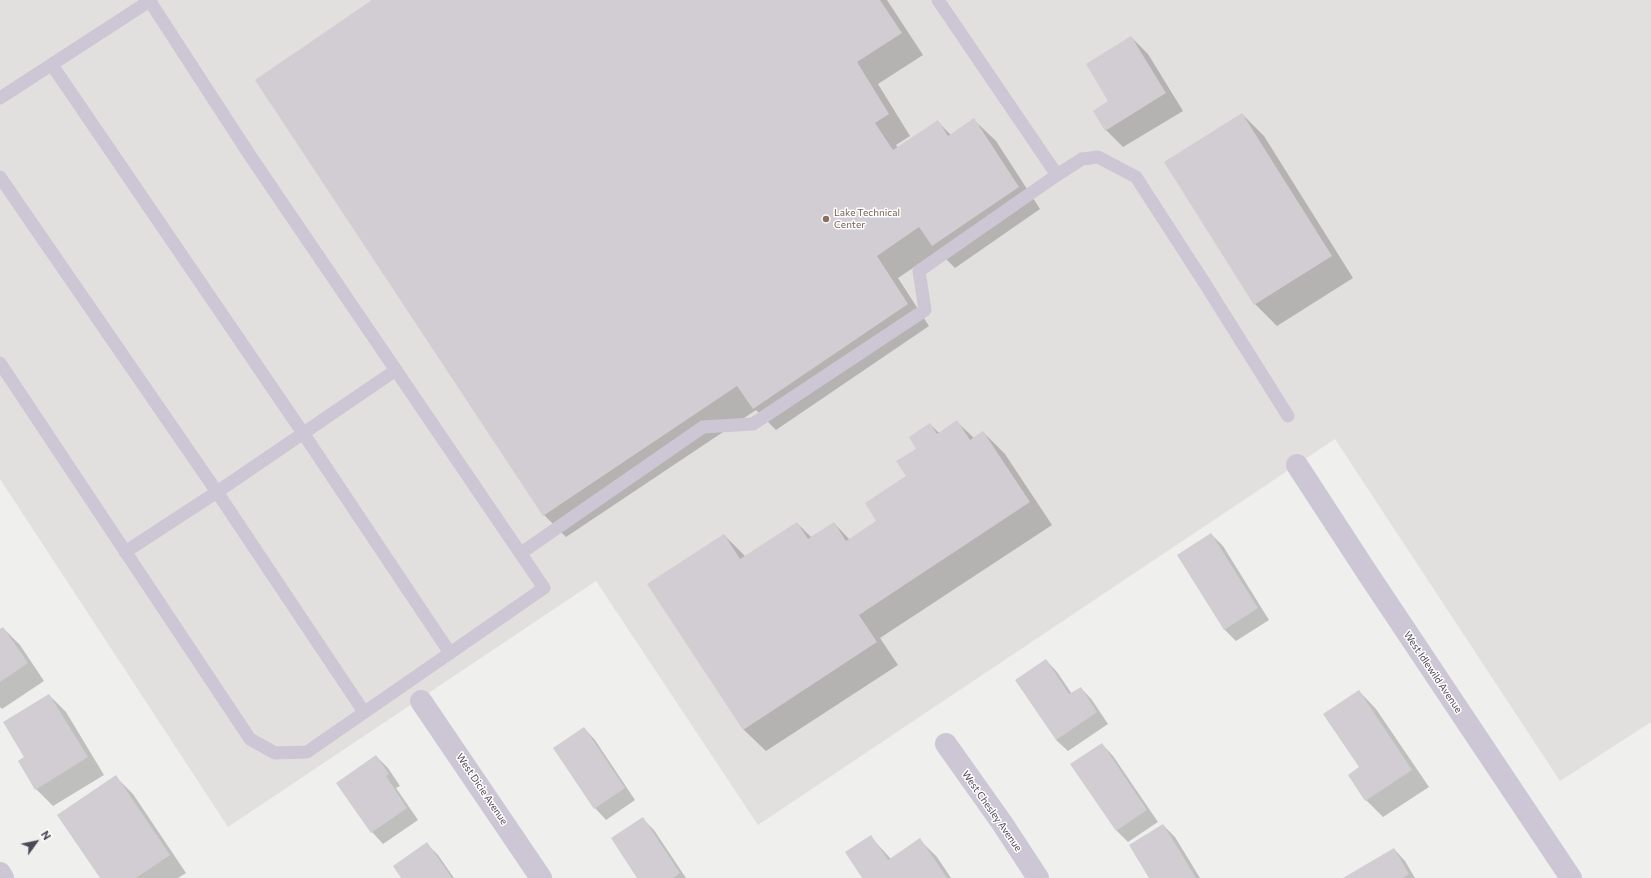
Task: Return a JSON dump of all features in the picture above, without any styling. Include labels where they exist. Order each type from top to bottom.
[{"type":"street","name":"West Idlewild Avenue","points":[[1297,465],[1571,878]]},
{"type":"street","name":"West Dicie Avenue","points":[[421,700],[541,878]]},
{"type":"street","name":"West Chesley Avenue","points":[[946,744],[1002,823],[1038,878]]},
{"type":"street","points":[[0,874],[3,878]]},
{"type":"lane","points":[[0,98],[150,0],[251,157],[544,588],[307,752],[275,753],[250,739],[0,363]]},
{"type":"lane","points":[[938,0],[1057,175]]},
{"type":"lane","points":[[52,65],[450,653]]},
{"type":"lane","points":[[521,553],[703,427],[753,424],[925,310],[919,271],[1082,159],[1098,158],[1136,177],[1288,416]]},
{"type":"lane","points":[[0,177],[217,492],[364,712]]},
{"type":"lane","points":[[125,552],[217,492],[396,370]]},
{"type":"shaded area","name":"Lake Technical Center","points":[[0,0],[1651,0],[1651,722],[1560,781],[1335,439],[758,825],[596,581],[228,827],[0,479]]},
{"type":"building","points":[[372,0],[880,0],[902,33],[857,62],[889,114],[875,123],[893,150],[938,120],[948,136],[974,118],[1019,187],[932,246],[919,227],[877,256],[908,304],[753,409],[737,386],[543,516],[255,80]]},
{"type":"building","points":[[1131,36],[1166,93],[1105,131],[1093,111],[1108,101],[1086,64]]},
{"type":"building","points":[[1242,113],[1332,256],[1254,305],[1164,162]]},
{"type":"building","points":[[957,420],[970,440],[983,431],[1030,502],[859,615],[877,642],[743,730],[647,584],[724,534],[740,559],[797,522],[808,539],[834,522],[846,541],[876,521],[865,503],[906,476],[896,461],[916,449],[909,437],[930,423],[937,434]]},
{"type":"building","points":[[1211,533],[1258,608],[1224,630],[1177,555]]},
{"type":"building","points":[[3,627],[28,663],[0,682],[0,629]]},
{"type":"building","points":[[1046,659],[1069,694],[1081,687],[1097,712],[1056,740],[1015,680]]},
{"type":"building","points":[[1359,690],[1412,770],[1365,801],[1348,775],[1359,767],[1323,714]]},
{"type":"building","points":[[49,694],[88,757],[35,790],[18,761],[24,757],[3,722]]},
{"type":"building","points":[[584,727],[625,788],[594,809],[553,748]]},
{"type":"building","points":[[1102,743],[1147,810],[1116,831],[1070,764]]},
{"type":"building","points":[[376,755],[389,774],[386,776],[407,808],[371,833],[336,783]]},
{"type":"building","points":[[116,775],[170,855],[136,878],[100,878],[57,815]]},
{"type":"building","points":[[643,817],[680,873],[673,878],[637,878],[611,838]]},
{"type":"building","points":[[1163,824],[1196,878],[1149,878],[1129,845]]},
{"type":"building","points":[[871,835],[888,860],[920,838],[947,878],[862,878],[845,852]]},
{"type":"building","points":[[427,842],[452,878],[401,878],[393,866]]},
{"type":"building","points":[[1394,848],[1409,874],[1403,878],[1343,878]]},
{"type":"place","name":"Lake Technical Center","points":[[826,219]]}]
